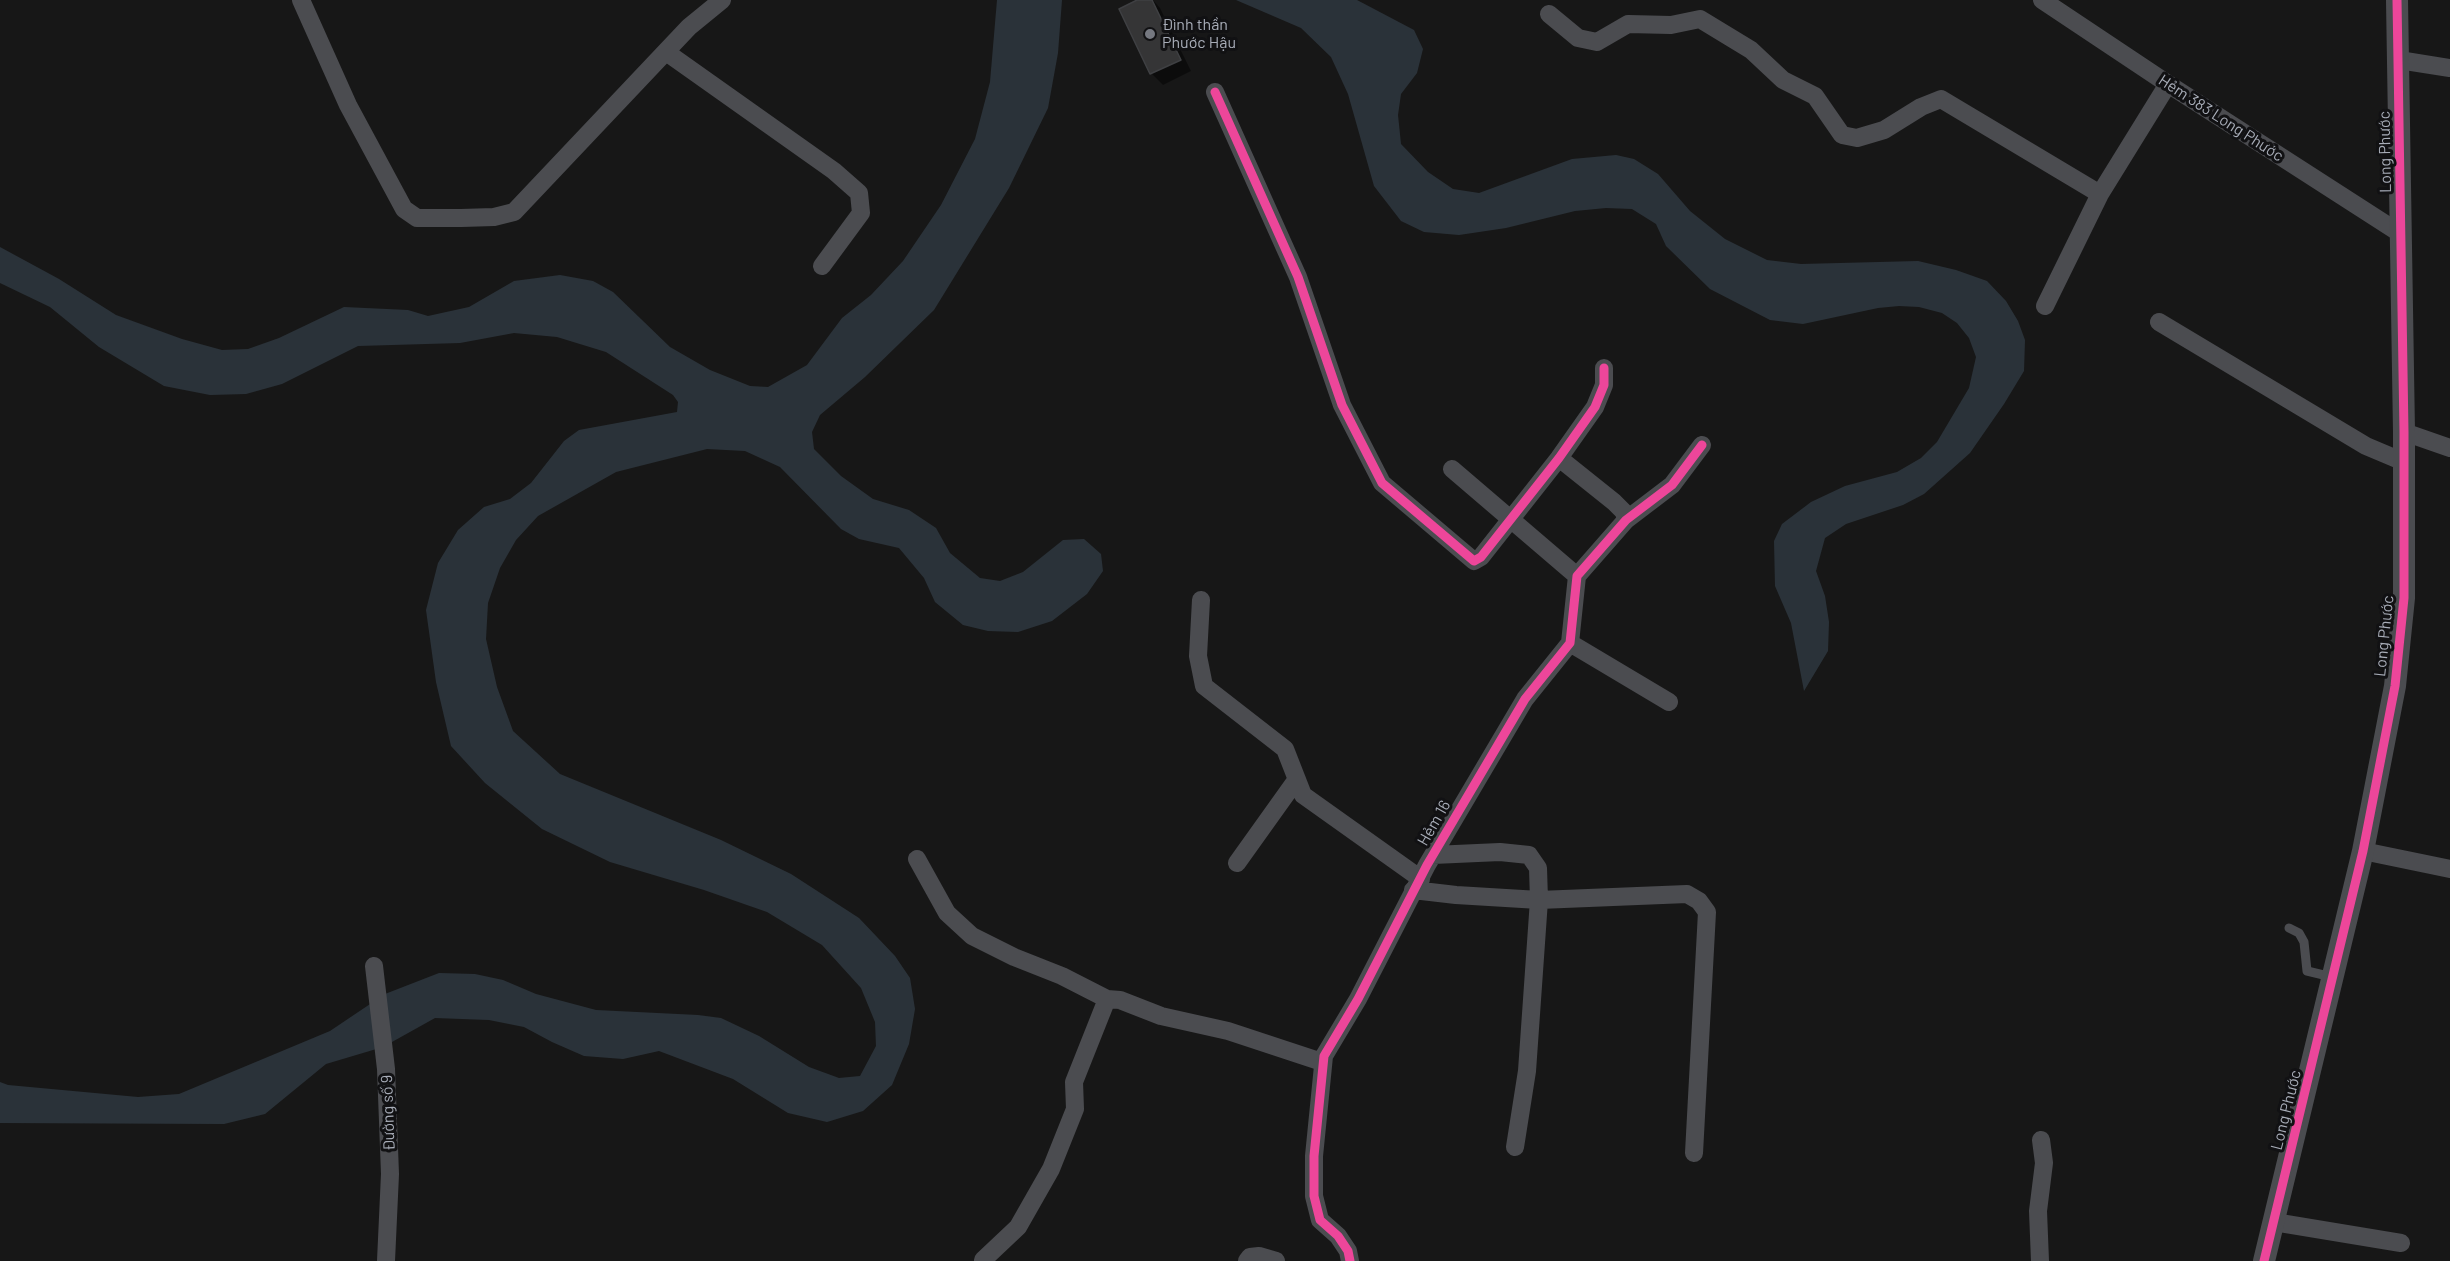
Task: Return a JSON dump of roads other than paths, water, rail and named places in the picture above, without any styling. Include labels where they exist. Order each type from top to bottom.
[{"type":"street","points":[[301,0],[348,105],[404,209],[417,218],[494,217],[514,212],[689,27],[722,0]]},
{"type":"street","name":"Hẻm 383 Long Phước","points":[[2042,0],[2401,234]]},
{"type":"street","name":"Long Phước","points":[[2264,1261],[2363,851],[2395,686],[2404,598],[2404,432],[2397,0]]},
{"type":"street","points":[[1549,14],[1578,38],[1597,42],[1628,24],[1671,25],[1700,19],[1751,50],[1783,80],[1815,96],[1842,135],[1857,138],[1884,130],[1921,107],[1941,99],[2100,194]]},
{"type":"street","points":[[666,52],[834,171],[859,193],[861,213],[822,266]]},
{"type":"street","points":[[2398,60],[2450,68]]},
{"type":"street","points":[[2045,306],[2100,194],[2168,84]]},
{"type":"street","points":[[1215,92],[1298,277],[1342,405],[1382,483],[1474,561],[1481,557],[1559,459],[1595,407],[1604,385],[1604,368]]},
{"type":"street","points":[[2159,322],[2366,446],[2404,462]]},
{"type":"street","points":[[2404,432],[2450,448]]},
{"type":"street","points":[[1669,702],[1570,643],[1577,576],[1626,520],[1672,485],[1702,445]]},
{"type":"street","points":[[1559,459],[1614,502],[1624,512],[1626,520]]},
{"type":"street","points":[[1452,469],[1577,576]]},
{"type":"street","points":[[1201,600],[1198,656],[1204,686],[1285,749],[1304,795],[1417,885],[1456,896],[1539,900],[1687,894],[1699,901],[1707,912],[1694,1154]]},
{"type":"street","name":"Hẻm 16","points":[[1350,1261],[1348,1251],[1338,1236],[1320,1221],[1314,1196],[1314,1156],[1322,1062],[1358,999],[1433,855],[1525,699],[1570,643]]},
{"type":"street","points":[[1237,863],[1297,779]]},
{"type":"street","points":[[2363,851],[2450,869]]},
{"type":"street","points":[[1433,855],[1500,852],[1529,855],[1538,868],[1539,900],[1527,1071],[1515,1147]]},
{"type":"street","points":[[917,859],[947,913],[972,936],[1014,957],[1062,976],[1107,999],[1120,1000],[1161,1016],[1228,1031],[1322,1062]]},
{"type":"street","name":"Đường số 9","points":[[374,966],[386,1069],[390,1174],[386,1261]]},
{"type":"street","points":[[983,1260],[1018,1227],[1051,1169],[1075,1109],[1074,1082],[1107,999]]},
{"type":"street","points":[[2040,1261],[2038,1211],[2044,1163],[2041,1140]]},
{"type":"street","points":[[2274,1222],[2401,1243]]},
{"type":"street","points":[[1247,1261],[1250,1257],[1259,1256],[1276,1261]]},
{"type":"lane","points":[[2289,928],[2299,933],[2304,942],[2307,970],[2334,977]]},
{"type":"place","name":"Đình thần Phước Hậu","points":[[1150,34]]}]
